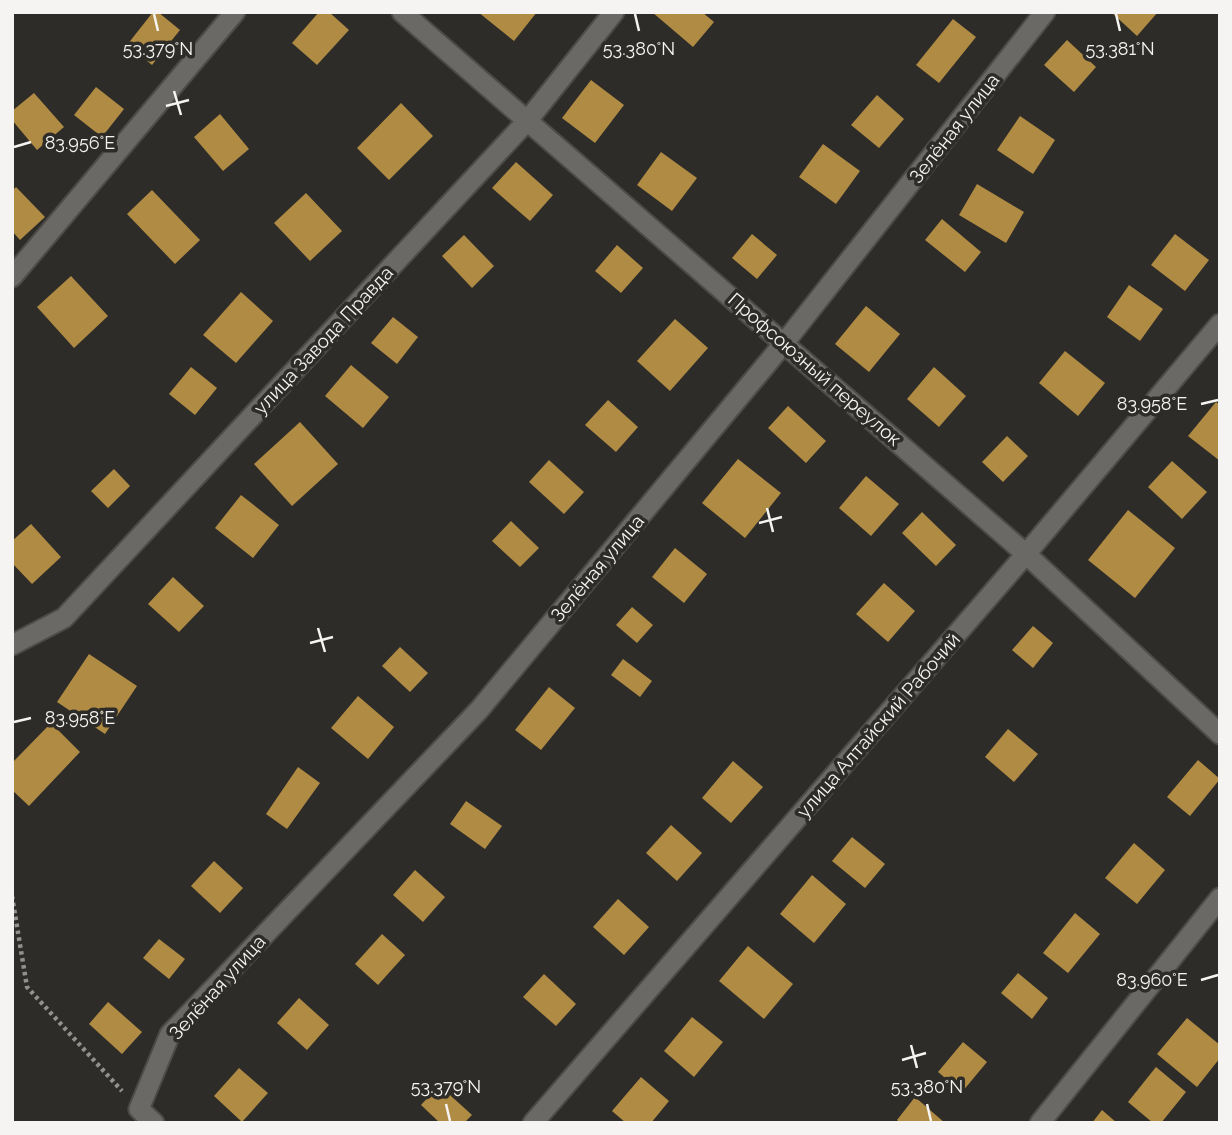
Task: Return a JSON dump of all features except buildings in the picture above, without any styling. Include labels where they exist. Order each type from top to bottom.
[{"type":"street","points":[[12,277],[235,12]]},
{"type":"street","name":"Профсоюзный переулок","points":[[402,12],[1026,554],[1220,734]]},
{"type":"street","name":"улица Завода Правда","points":[[12,645],[64,618],[528,120],[614,12]]},
{"type":"street","name":"Зелёная улица","points":[[139,1109],[170,1034],[479,710],[785,342],[1045,12]]},
{"type":"street","name":"улица Алтайский Рабочий","points":[[533,1123],[1026,554],[1220,324]]},
{"type":"street","points":[[1040,1123],[1220,898]]},
{"type":"street","points":[[139,1109],[154,1123]]},
{"type":"path","points":[[12,896],[27,987],[139,1109]]}]
